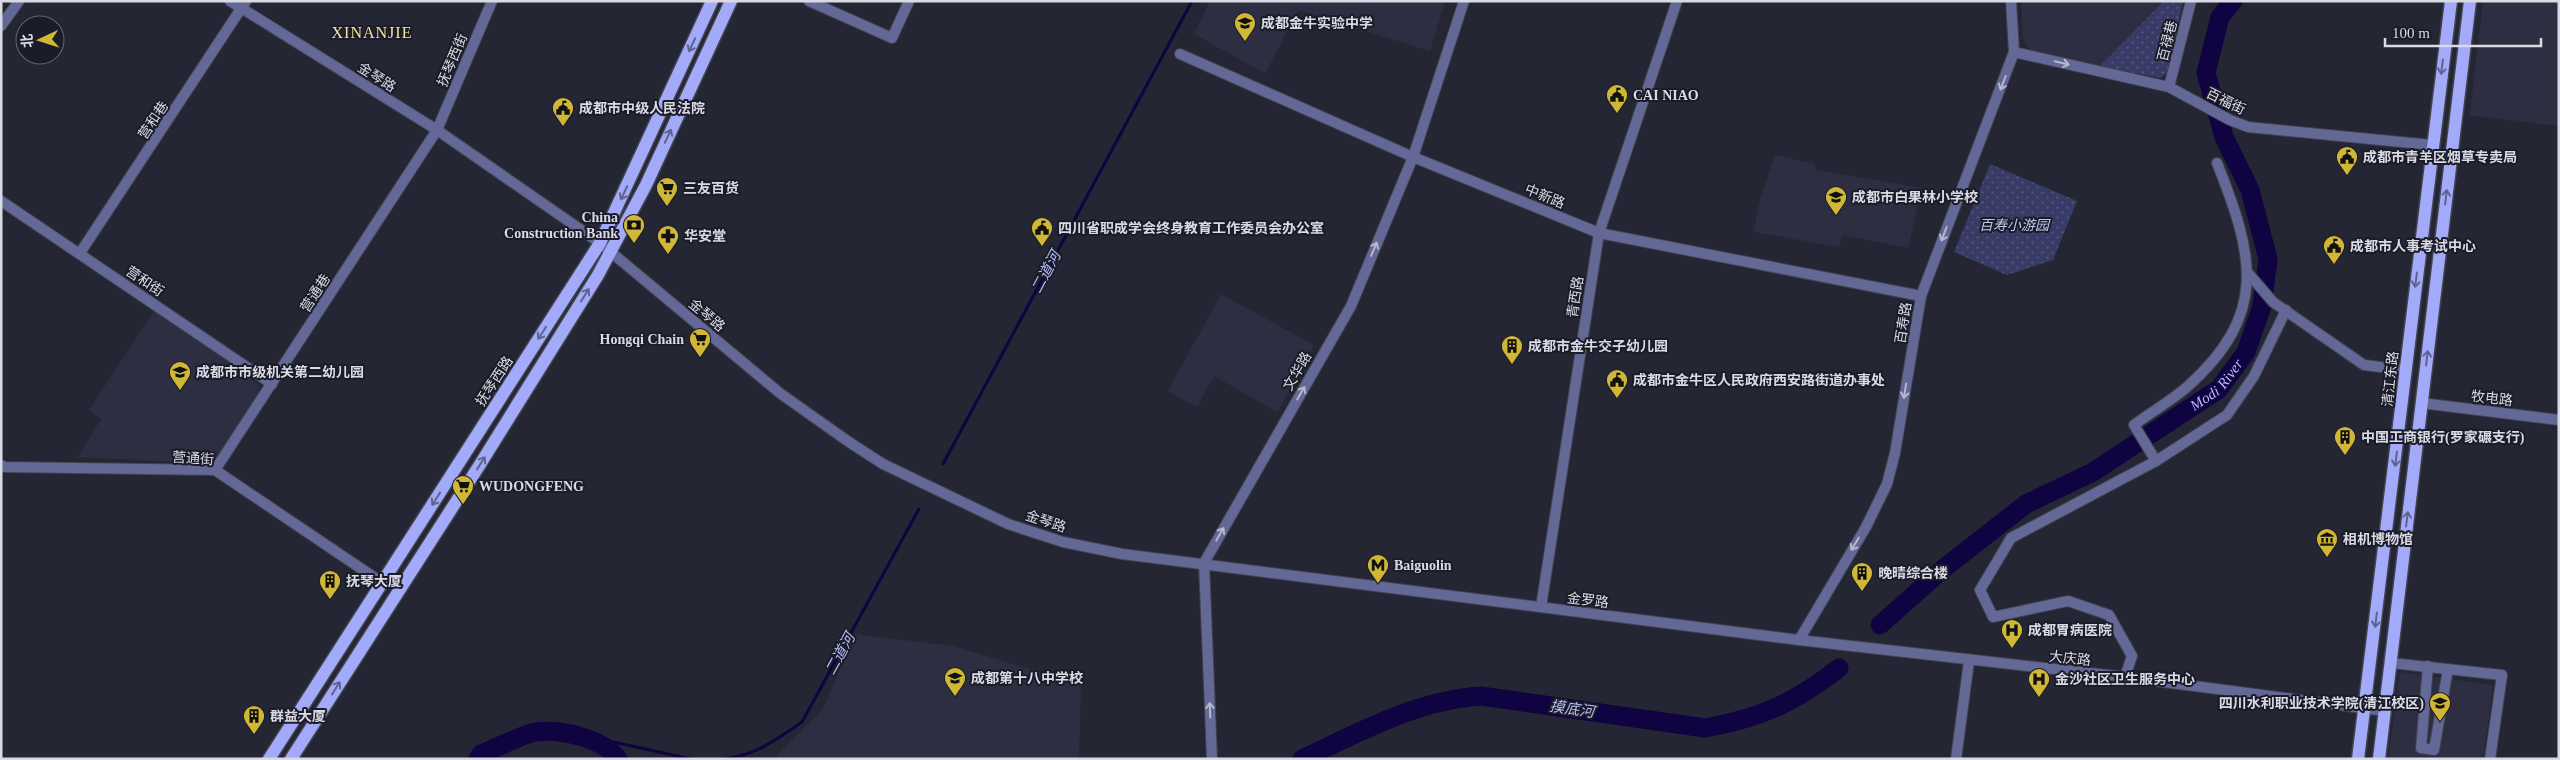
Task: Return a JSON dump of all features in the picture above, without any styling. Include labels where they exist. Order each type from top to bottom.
[{"type":"main road","name":"抚琴西路","points":[[269,759],[600,243],[712,1]]},
{"type":"main road","points":[[291,759],[479,466],[610,251],[646,185],[731,1]]},
{"type":"main road","name":"清江东路","points":[[2358,759],[2451,1]]},
{"type":"main road","points":[[2379,759],[2470,1]]},
{"type":"street","points":[[1,26],[19,1]]},
{"type":"street","name":"金琴路","points":[[230,1],[245,6],[437,130],[600,243],[781,394],[848,442],[883,464],[1008,524],[1063,542],[1122,554],[1204,563]]},
{"type":"street","name":"抚琴西街","points":[[437,130],[492,1]]},
{"type":"street","points":[[810,1],[892,38],[909,1]]},
{"type":"street","name":"文华路","points":[[1204,563],[1351,306],[1413,157],[1464,1]]},
{"type":"street","name":"青西路","points":[[1541,607],[1599,232],[1677,1]]},
{"type":"street","name":"百寿路","points":[[1799,640],[1866,527],[1886,484],[1896,453],[1921,296],[2014,52],[2011,1]]},
{"type":"street","name":"百禄巷","points":[[2169,87],[2191,1]]},
{"type":"street","name":"营和巷","points":[[80,253],[245,6]]},
{"type":"street","name":"百福街","points":[[2014,52],[2169,87],[2230,120],[2248,127],[2432,145]]},
{"type":"street","name":"中新路","points":[[1180,54],[1413,157],[1599,232],[1921,296]]},
{"type":"street","name":"营通巷","points":[[215,470],[437,130]]},
{"type":"street","points":[[2156,461],[2134,425],[2186,388],[2218,357],[2236,328],[2245,301],[2250,276],[2237,214],[2217,163]]},
{"type":"street","name":"营和街","points":[[1,201],[272,384]]},
{"type":"street","points":[[2250,276],[2273,302],[2364,365],[2405,370]]},
{"type":"street","points":[[2125,678],[2132,656],[2109,615],[2068,601],[1993,618],[1980,590],[2011,538],[2156,461],[2227,415],[2254,376],[2286,310]]},
{"type":"street","name":"牧电路","points":[[2421,403],[2559,420]]},
{"type":"street","name":"营通街","points":[[3,468],[215,470],[381,582]]},
{"type":"street","points":[[1204,563],[1212,759]]},
{"type":"street","name":"金罗路","points":[[1204,563],[1969,661]]},
{"type":"street","points":[[1956,759],[1969,661]]},
{"type":"street","name":"大庆路","points":[[1969,661],[2125,678],[2385,711]]},
{"type":"street","points":[[2391,662],[2502,675],[2490,759]]},
{"type":"street","points":[[2428,666],[2421,748],[2434,750],[2448,669]]},
{"type":"shaded area","name":"成都金牛实验中学","points":[[1210,1],[1445,1],[1430,51],[1298,10],[1265,74],[1194,34]]},
{"type":"shaded area","points":[[2021,1],[2164,1],[2099,67],[2030,50],[2023,38]]},
{"type":"shaded area","points":[[2483,1],[2559,1],[2559,126],[2470,115]]},
{"type":"shaded area","name":"成都市白果林小学校","points":[[1775,155],[1815,164],[1815,170],[1922,188],[1908,248],[1842,235],[1839,247],[1753,232],[1760,200]]},
{"type":"shaded area","points":[[1221,294],[1314,345],[1278,412],[1214,376],[1197,407],[1168,391]]},
{"type":"shaded area","name":"成都市市级机关第二幼儿园","points":[[156,308],[259,385],[258,397],[214,462],[199,463],[78,457],[101,419],[89,410]]},
{"type":"shaded area","name":"成都第十八中学校","points":[[855,634],[953,646],[1081,685],[1079,759],[773,759],[823,709]]},
{"type":"shaded area","name":"四川水利职业技术学院(清江校区)","points":[[2400,672],[2493,685],[2483,759],[2388,759]]},
{"type":"green space","points":[[2164,1],[2183,1],[2168,72],[2161,78],[2099,67]]},
{"type":"green space","name":"百寿小游园","points":[[1990,164],[2077,201],[2053,260],[2007,275],[1954,252]]},
{"type":"waterway","name":"二道河","points":[[943,464],[1192,1]]},
{"type":"waterway","name":"Modi River","points":[[1880,625],[1943,569],[2026,504],[2093,472],[2219,389],[2246,352],[2262,306],[2268,259],[2250,190],[2224,137],[2206,73],[2220,17],[2233,1]]},
{"type":"waterway","name":"二道河","points":[[724,759],[756,750],[774,741],[802,722],[919,509]]},
{"type":"waterway","name":"摸底河","points":[[1302,759],[1389,719],[1434,704],[1481,696],[1705,728],[1760,714],[1792,700],[1839,668]]},
{"type":"waterway","name":"摸底河","points":[[478,759],[481,754],[516,739],[536,732],[546,731],[581,736],[592,740],[611,752],[618,759]]},
{"type":"waterway","name":"二道河","points":[[577,734],[691,759]]},
{"type":"place","name":"成都金牛实验中学","points":[[1245,42]]},
{"type":"place","name":"CAI NIAO","points":[[1617,114]]},
{"type":"place","name":"成都市中级人民法院","points":[[563,127]]},
{"type":"place","name":"成都市青羊区烟草专卖局","points":[[2347,176]]},
{"type":"place","name":"三友百货","points":[[667,207]]},
{"type":"place","name":"成都市白果林小学校","points":[[1836,216]]},
{"type":"place","name":"China Construction Bank","points":[[634,244]]},
{"type":"place","name":"四川省职成学会终身教育工作委员会办公室","points":[[1042,247]]},
{"type":"place","name":"华安堂","points":[[668,255]]},
{"type":"place","name":"成都市人事考试中心","points":[[2334,265]]},
{"type":"place","name":"Hongqi Chain","points":[[700,358]]},
{"type":"place","name":"成都市金牛交子幼儿园","points":[[1512,365]]},
{"type":"place","name":"成都市市级机关第二幼儿园","points":[[180,391]]},
{"type":"place","name":"成都市金牛区人民政府西安路街道办事处","points":[[1617,399]]},
{"type":"place","name":"中国工商银行(罗家碾支行)","points":[[2345,456]]},
{"type":"place","name":"WUDONGFENG","points":[[463,505]]},
{"type":"place","name":"相机博物馆","points":[[2327,558]]},
{"type":"place","name":"Baiguolin","points":[[1378,584]]},
{"type":"place","name":"晚晴综合楼","points":[[1862,592]]},
{"type":"place","name":"抚琴大厦","points":[[330,600]]},
{"type":"place","name":"成都胃病医院","points":[[2012,649]]},
{"type":"place","name":"成都第十八中学校","points":[[955,697]]},
{"type":"place","name":"金沙社区卫生服务中心","points":[[2039,698]]},
{"type":"place","name":"四川水利职业技术学院(清江校区)","points":[[2440,722]]},
{"type":"place","name":"群益大厦","points":[[254,735]]},
{"type":"district","name":"XINANJIE","points":[[372,32]]}]
